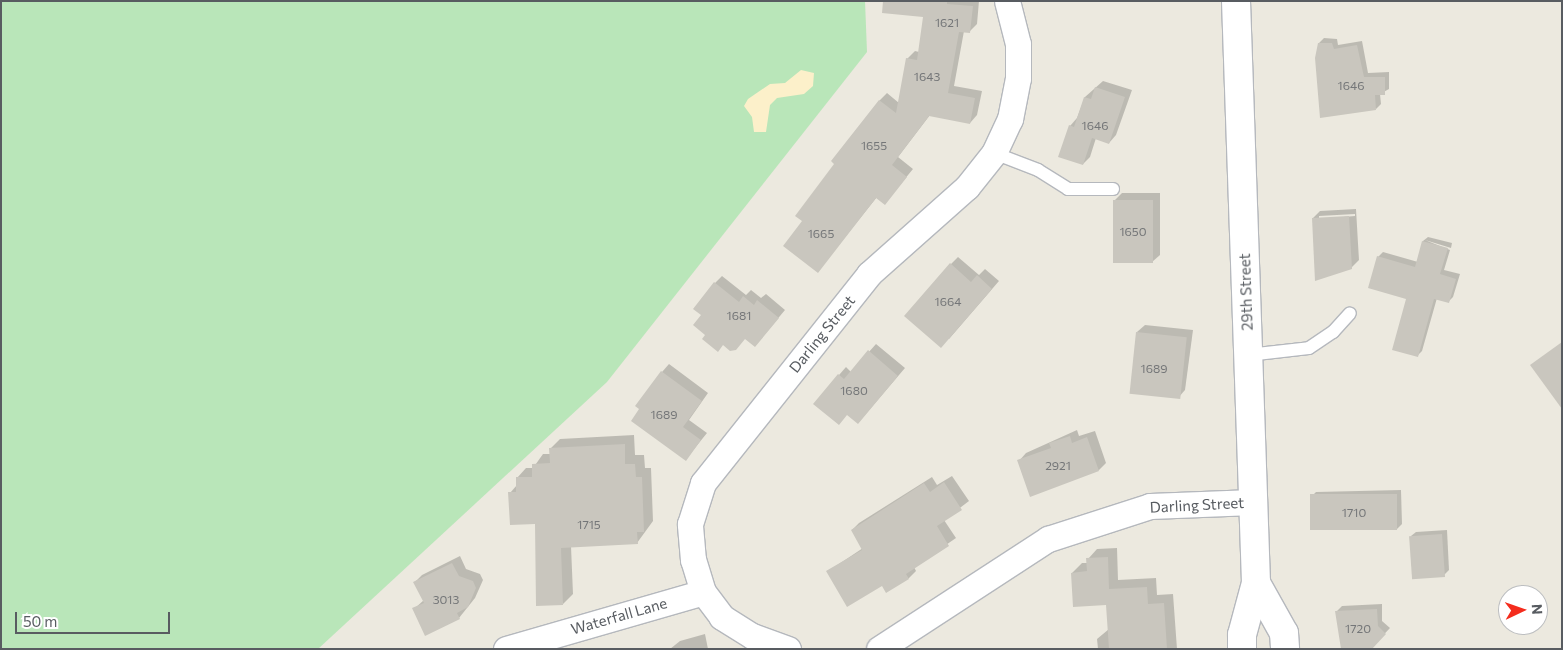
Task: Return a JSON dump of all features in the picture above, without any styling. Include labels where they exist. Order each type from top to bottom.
[{"type":"street","name":"Darling Street","points":[[788,649],[752,636],[722,617],[703,592],[693,560],[690,524],[703,483],[870,274],[966,187],[994,153],[1010,119],[1018,78],[1018,44],[1007,1]]},
{"type":"street","name":"29th Street","points":[[1236,1],[1256,583],[1242,635],[1242,649]]},
{"type":"street","name":"Darling Street","points":[[879,649],[1048,539],[1150,506],[1253,502]]},
{"type":"street","name":"29th Street","points":[[1256,583],[1284,633],[1285,649]]},
{"type":"street","name":"Waterfall Lane","points":[[506,649],[703,592]]},
{"type":"lane","points":[[994,153],[1038,170],[1068,189],[1113,189]]},
{"type":"lane","points":[[1248,355],[1309,348],[1333,332],[1350,312]]},
{"type":"green space","points":[[1,1],[865,1],[867,52],[607,382],[318,649],[1,649]]},
{"type":"sand","points":[[801,70],[814,73],[813,86],[804,94],[777,98],[770,105],[766,132],[754,132],[752,117],[744,106],[748,99],[770,84],[785,83]]},
{"type":"building","points":[[883,1],[947,1],[947,4],[973,6],[970,33],[959,32],[948,93],[975,98],[970,124],[929,116],[892,165],[907,177],[885,205],[876,198],[818,273],[783,246],[802,221],[795,216],[834,164],[831,161],[879,100],[896,113],[906,58],[917,60],[923,17],[882,13]]},
{"type":"building","points":[[1318,43],[1332,43],[1334,49],[1357,45],[1364,77],[1385,77],[1385,95],[1375,95],[1376,110],[1320,118],[1315,58]]},
{"type":"building","points":[[1095,87],[1125,97],[1109,144],[1092,138],[1083,165],[1058,157],[1069,125],[1074,127],[1084,97],[1091,99]]},
{"type":"building","points":[[1113,200],[1153,200],[1153,263],[1113,263]]},
{"type":"building","points":[[1349,216],[1352,269],[1315,281],[1312,218]]},
{"type":"building","points":[[1422,241],[1448,248],[1440,274],[1456,279],[1449,303],[1434,299],[1418,357],[1392,350],[1406,299],[1368,288],[1377,256],[1415,267]]},
{"type":"building","points":[[950,263],[971,282],[977,275],[992,289],[941,348],[904,316]]},
{"type":"building","points":[[714,282],[739,302],[743,296],[754,305],[757,300],[779,318],[755,347],[745,339],[736,350],[730,351],[723,345],[718,352],[702,339],[705,335],[693,325],[701,315],[693,309]]},
{"type":"building","points":[[1136,332],[1187,337],[1180,399],[1130,394]]},
{"type":"building","points":[[1562,342],[1562,409],[1530,365]]},
{"type":"building","points":[[868,350],[898,376],[858,424],[847,415],[839,425],[813,404],[838,374],[844,379]]},
{"type":"building","points":[[661,371],[702,401],[683,427],[701,440],[686,461],[631,421],[639,409],[635,406]]},
{"type":"building","points":[[1070,436],[1072,443],[1087,437],[1099,471],[1030,497],[1017,460],[1051,448],[1049,443]]},
{"type":"building","points":[[625,444],[625,464],[635,464],[636,477],[642,477],[644,532],[637,532],[638,544],[561,548],[563,605],[536,606],[535,524],[510,525],[508,492],[516,492],[516,477],[532,477],[532,464],[550,463],[549,448]]},
{"type":"building","points":[[944,482],[962,510],[937,526],[949,546],[906,574],[909,579],[886,593],[882,586],[847,607],[826,571],[862,550],[851,530],[924,483],[930,492]]},
{"type":"building","points":[[1310,494],[1397,494],[1397,530],[1310,530]]},
{"type":"building","points":[[1442,534],[1445,577],[1412,579],[1409,536]]},
{"type":"building","points":[[1108,557],[1109,589],[1147,587],[1148,604],[1164,603],[1167,649],[1109,649],[1106,605],[1073,607],[1071,573],[1087,571],[1086,558]]},
{"type":"building","points":[[452,563],[459,576],[473,581],[476,588],[468,607],[457,613],[460,619],[425,636],[412,608],[424,603],[413,582]]},
{"type":"building","points":[[1377,609],[1378,626],[1386,634],[1372,649],[1341,649],[1335,611]]}]
